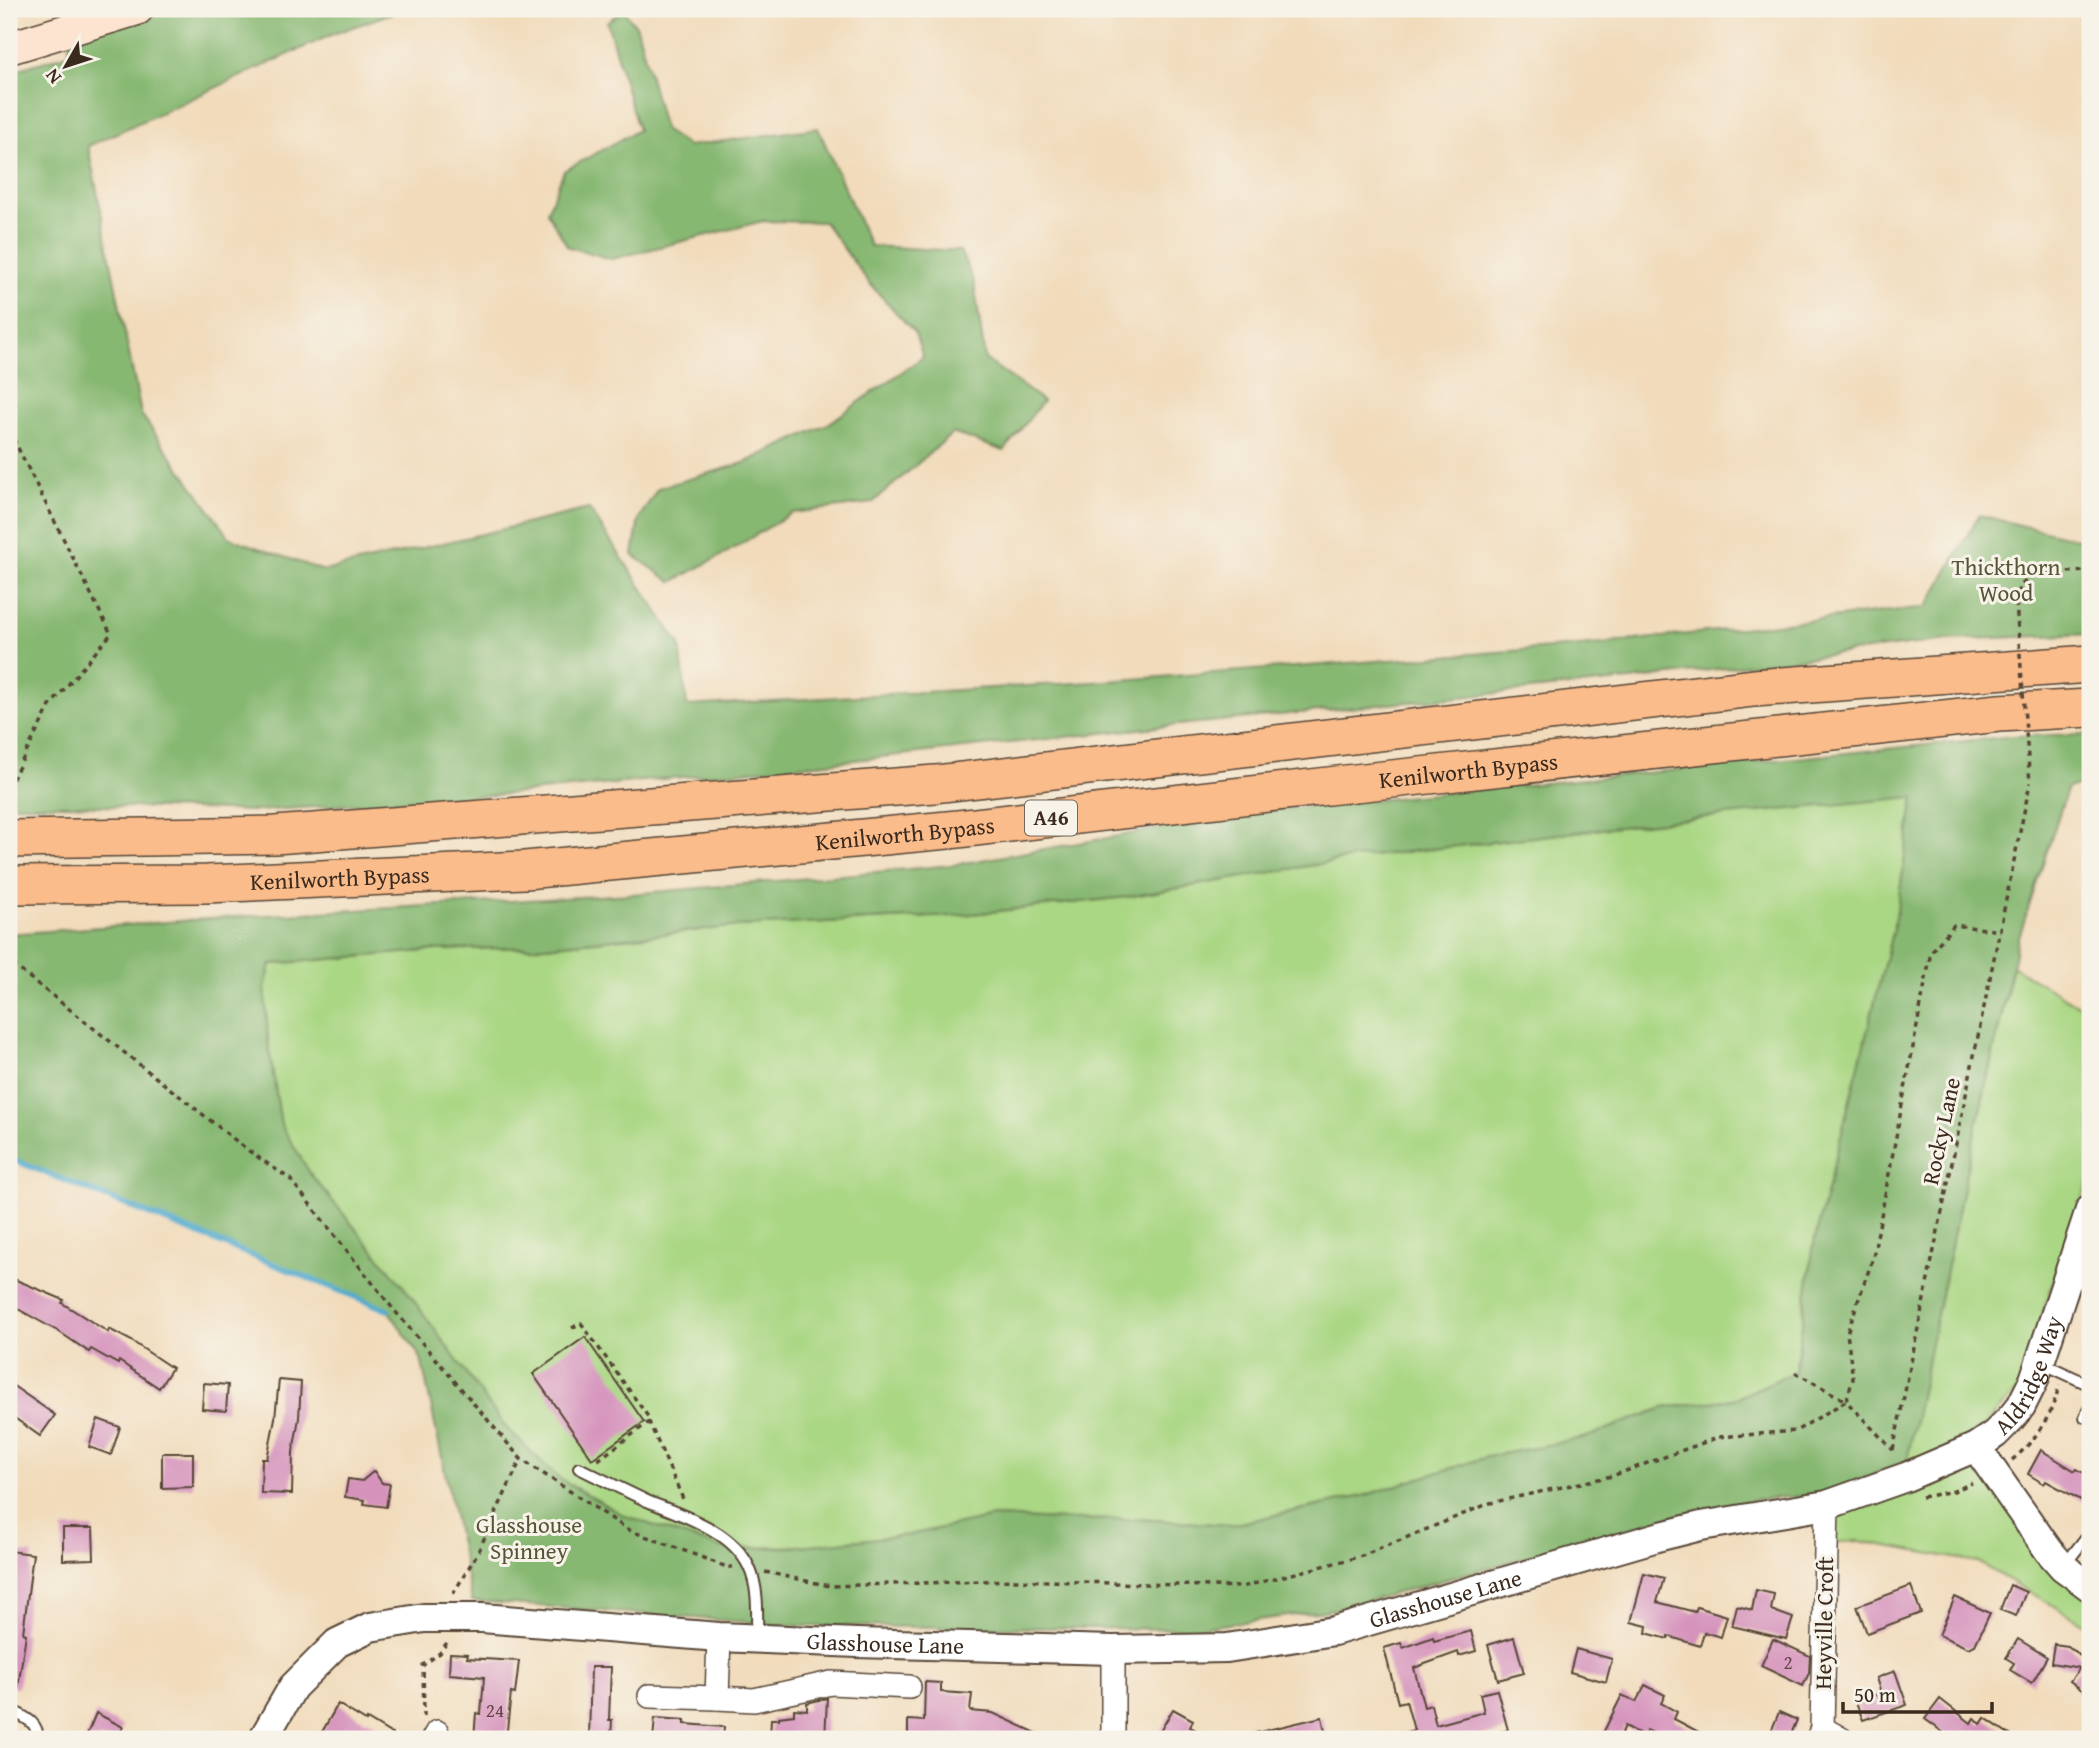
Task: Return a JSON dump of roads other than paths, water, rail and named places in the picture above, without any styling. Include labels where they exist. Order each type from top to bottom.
[{"type":"highway","name":"Kenilworth Bypass","points":[[9,839],[275,835],[935,784],[1754,688],[2090,664]]},
{"type":"highway","name":"Kenilworth Bypass","points":[[9,885],[207,884],[525,870],[958,829],[1360,782],[1999,713],[2090,708]]},
{"type":"main road","points":[[9,48],[137,9]]},
{"type":"street","name":"Aldridge Way","points":[[1976,1447],[2011,1418],[2028,1394],[2080,1275],[2090,1210]]},
{"type":"street","name":"Glasshouse Lane","points":[[263,1739],[293,1687],[337,1643],[370,1627],[424,1618],[482,1618],[757,1639],[1113,1650],[1227,1648],[1334,1631],[1701,1526],[1827,1505],[1886,1485],[1976,1447]]},
{"type":"street","points":[[1976,1447],[2049,1551],[2063,1567],[2090,1587]]},
{"type":"street","name":"Heyville Croft","points":[[1827,1505],[1827,1736]]},
{"type":"street","points":[[718,1698],[719,1637]]},
{"type":"street","points":[[1111,1739],[1114,1730],[1113,1650]]},
{"type":"street","name":"Glasshouse Lane","points":[[650,1696],[754,1700],[831,1683],[909,1687]]},
{"type":"lane","points":[[2040,1362],[2090,1385]]},
{"type":"lane","points":[[581,1469],[706,1525],[740,1552],[750,1568],[758,1604],[757,1639]]},
{"type":"lane","points":[[2063,1567],[2088,1535],[2090,1536]]},
{"type":"lane","points":[[9,1709],[36,1726],[37,1739]]},
{"type":"waterway","points":[[9,1158],[388,1310]]},
{"type":"park label","name":"Thickthorn Wood","points":[[2006,580]]},
{"type":"park label","name":"Glasshouse Spinney","points":[[529,1538]]}]
